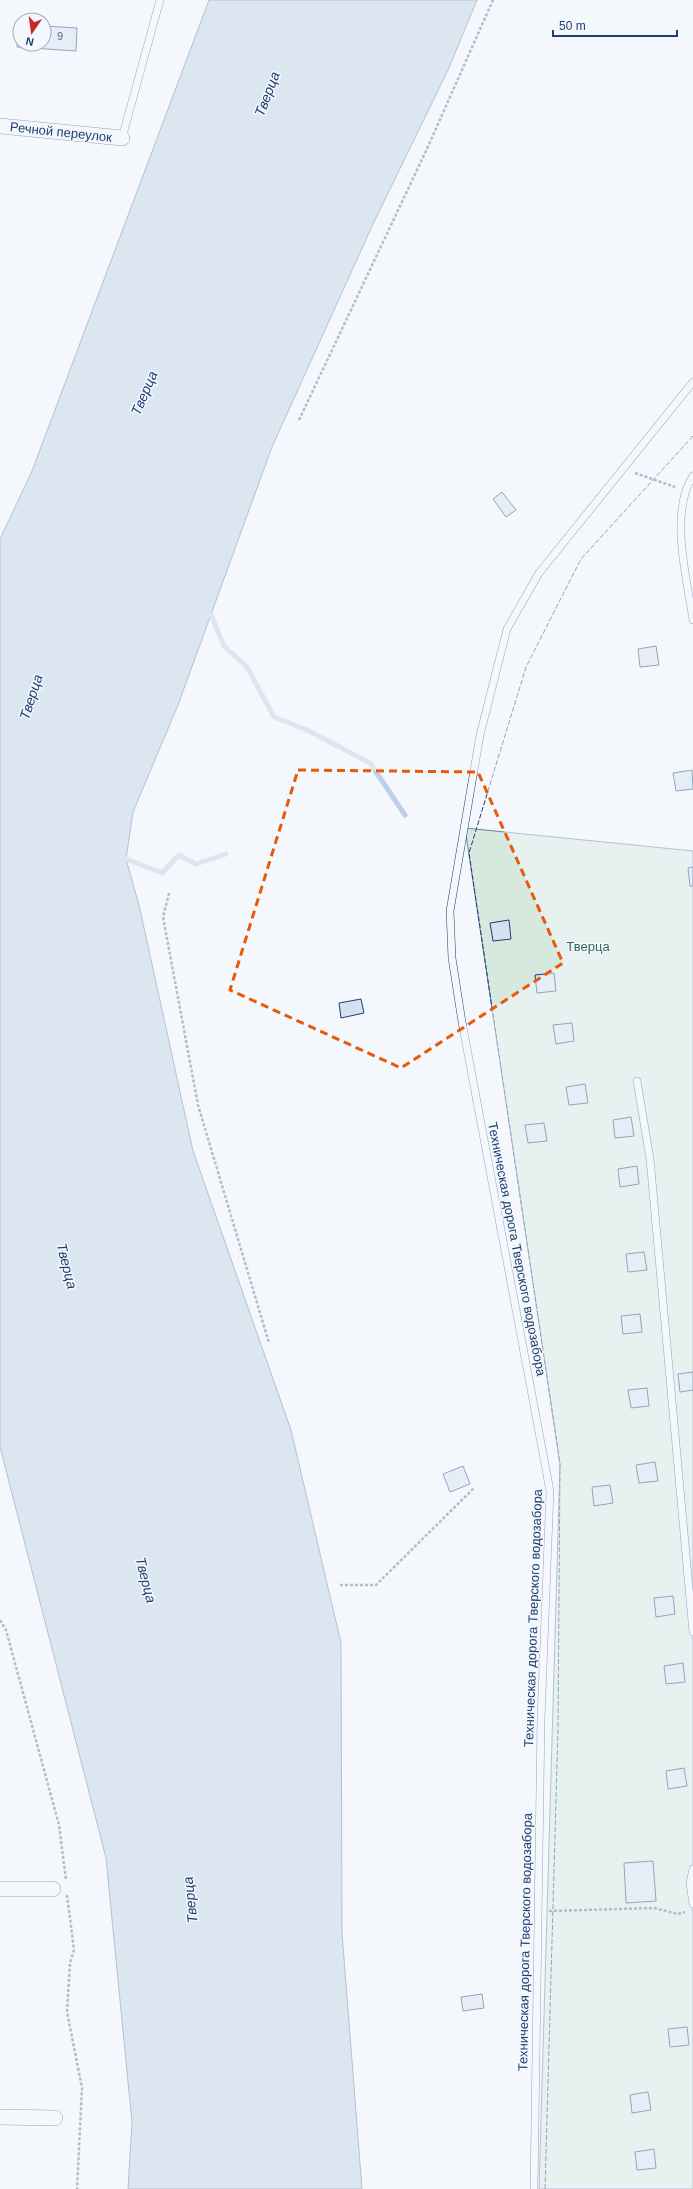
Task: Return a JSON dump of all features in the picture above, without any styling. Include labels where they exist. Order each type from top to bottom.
[{"type":"street","name":"Речной переулок","points":[[0,126],[122,138]]},
{"type":"street","points":[[0,1889],[53,1889]]},
{"type":"street","points":[[0,2117],[55,2118]]},
{"type":"lane","points":[[122,138],[160,0]]},
{"type":"lane","name":"Техническая дорога Тверского водозабора","points":[[534,2189],[541,1719],[550,1491],[462,1022],[452,958],[450,911],[480,735],[507,629],[539,573],[693,382]]},
{"type":"lane","points":[[693,476],[686,491],[681,508],[681,530],[693,620]]},
{"type":"lane","points":[[637,1081],[650,1159],[693,1632]]},
{"type":"lane","points":[[693,1869],[690,1883],[693,1904]]},
{"type":"path","points":[[299,420],[426,151],[493,0]]},
{"type":"path","points":[[623,469],[686,491]]},
{"type":"path","points":[[169,893],[162,917],[198,1105],[269,1343]]},
{"type":"path","points":[[340,1585],[376,1585],[475,1487]]},
{"type":"path","points":[[538,1913],[553,1910],[654,1908],[678,1914],[693,1911]]},
{"type":"highlighted area","points":[[298,770],[478,772],[563,963],[401,1068],[230,990]]},
{"type":"green space","name":"Тверца","points":[[465,828],[693,851],[693,2189],[539,2189],[560,1464]]},
{"type":"water","points":[[209,0],[477,0],[448,70],[373,224],[272,447],[178,705],[133,812],[126,859],[139,905],[193,1151],[291,1430],[341,1643],[342,1933],[362,2189],[128,2189],[132,2122],[106,1858],[0,1447],[0,539],[32,471]]},
{"type":"building","points":[[52,26],[77,28],[76,51],[52,49]]},
{"type":"building","points":[[502,492],[516,510],[506,517],[493,499]]},
{"type":"building","points":[[656,646],[659,665],[640,667],[638,649]]},
{"type":"building","points":[[692,770],[693,789],[676,791],[673,773]]},
{"type":"building","points":[[693,867],[693,886],[690,886],[688,868]]},
{"type":"building","points":[[509,920],[511,939],[493,941],[490,923]]},
{"type":"building","points":[[554,973],[556,991],[537,993],[535,975]]},
{"type":"building","points":[[361,999],[364,1013],[341,1018],[339,1003]]},
{"type":"building","points":[[572,1023],[574,1041],[556,1044],[553,1025]]},
{"type":"building","points":[[585,1084],[588,1103],[569,1105],[566,1087]]},
{"type":"building","points":[[631,1117],[634,1136],[615,1138],[613,1120]]},
{"type":"building","points":[[544,1123],[547,1141],[528,1143],[525,1125]]},
{"type":"building","points":[[637,1166],[639,1184],[620,1187],[618,1169]]},
{"type":"building","points":[[644,1252],[647,1270],[628,1272],[626,1254]]},
{"type":"building","points":[[640,1314],[642,1332],[623,1334],[621,1316]]},
{"type":"building","points":[[693,1372],[693,1390],[680,1392],[678,1374]]},
{"type":"building","points":[[647,1388],[649,1406],[631,1408],[628,1390]]},
{"type":"building","points":[[655,1462],[658,1481],[639,1483],[636,1465]]},
{"type":"building","points":[[463,1466],[470,1484],[450,1492],[443,1474]]},
{"type":"building","points":[[610,1485],[613,1503],[594,1506],[592,1487]]},
{"type":"building","points":[[673,1596],[675,1614],[656,1617],[654,1598]]},
{"type":"building","points":[[683,1663],[685,1682],[666,1684],[664,1666]]},
{"type":"building","points":[[684,1768],[687,1786],[668,1789],[666,1771]]},
{"type":"building","points":[[653,1861],[656,1901],[626,1903],[624,1863]]},
{"type":"building","points":[[482,1994],[484,2008],[463,2011],[461,1997]]},
{"type":"building","points":[[687,2027],[689,2045],[670,2047],[668,2029]]},
{"type":"building","points":[[648,2092],[651,2110],[632,2113],[630,2095]]},
{"type":"building","points":[[654,2149],[656,2168],[637,2170],[635,2152]]},
{"type":"waterway","points":[[207,612],[211,615],[224,646],[247,667],[274,717],[307,730],[370,763],[405,815]]},
{"type":"waterway","points":[[121,860],[126,859],[162,873],[179,855],[196,864],[226,854]]},
{"type":"fence","points":[[545,2189],[558,1729],[560,1464],[469,853],[526,667],[581,559],[693,436]]}]
